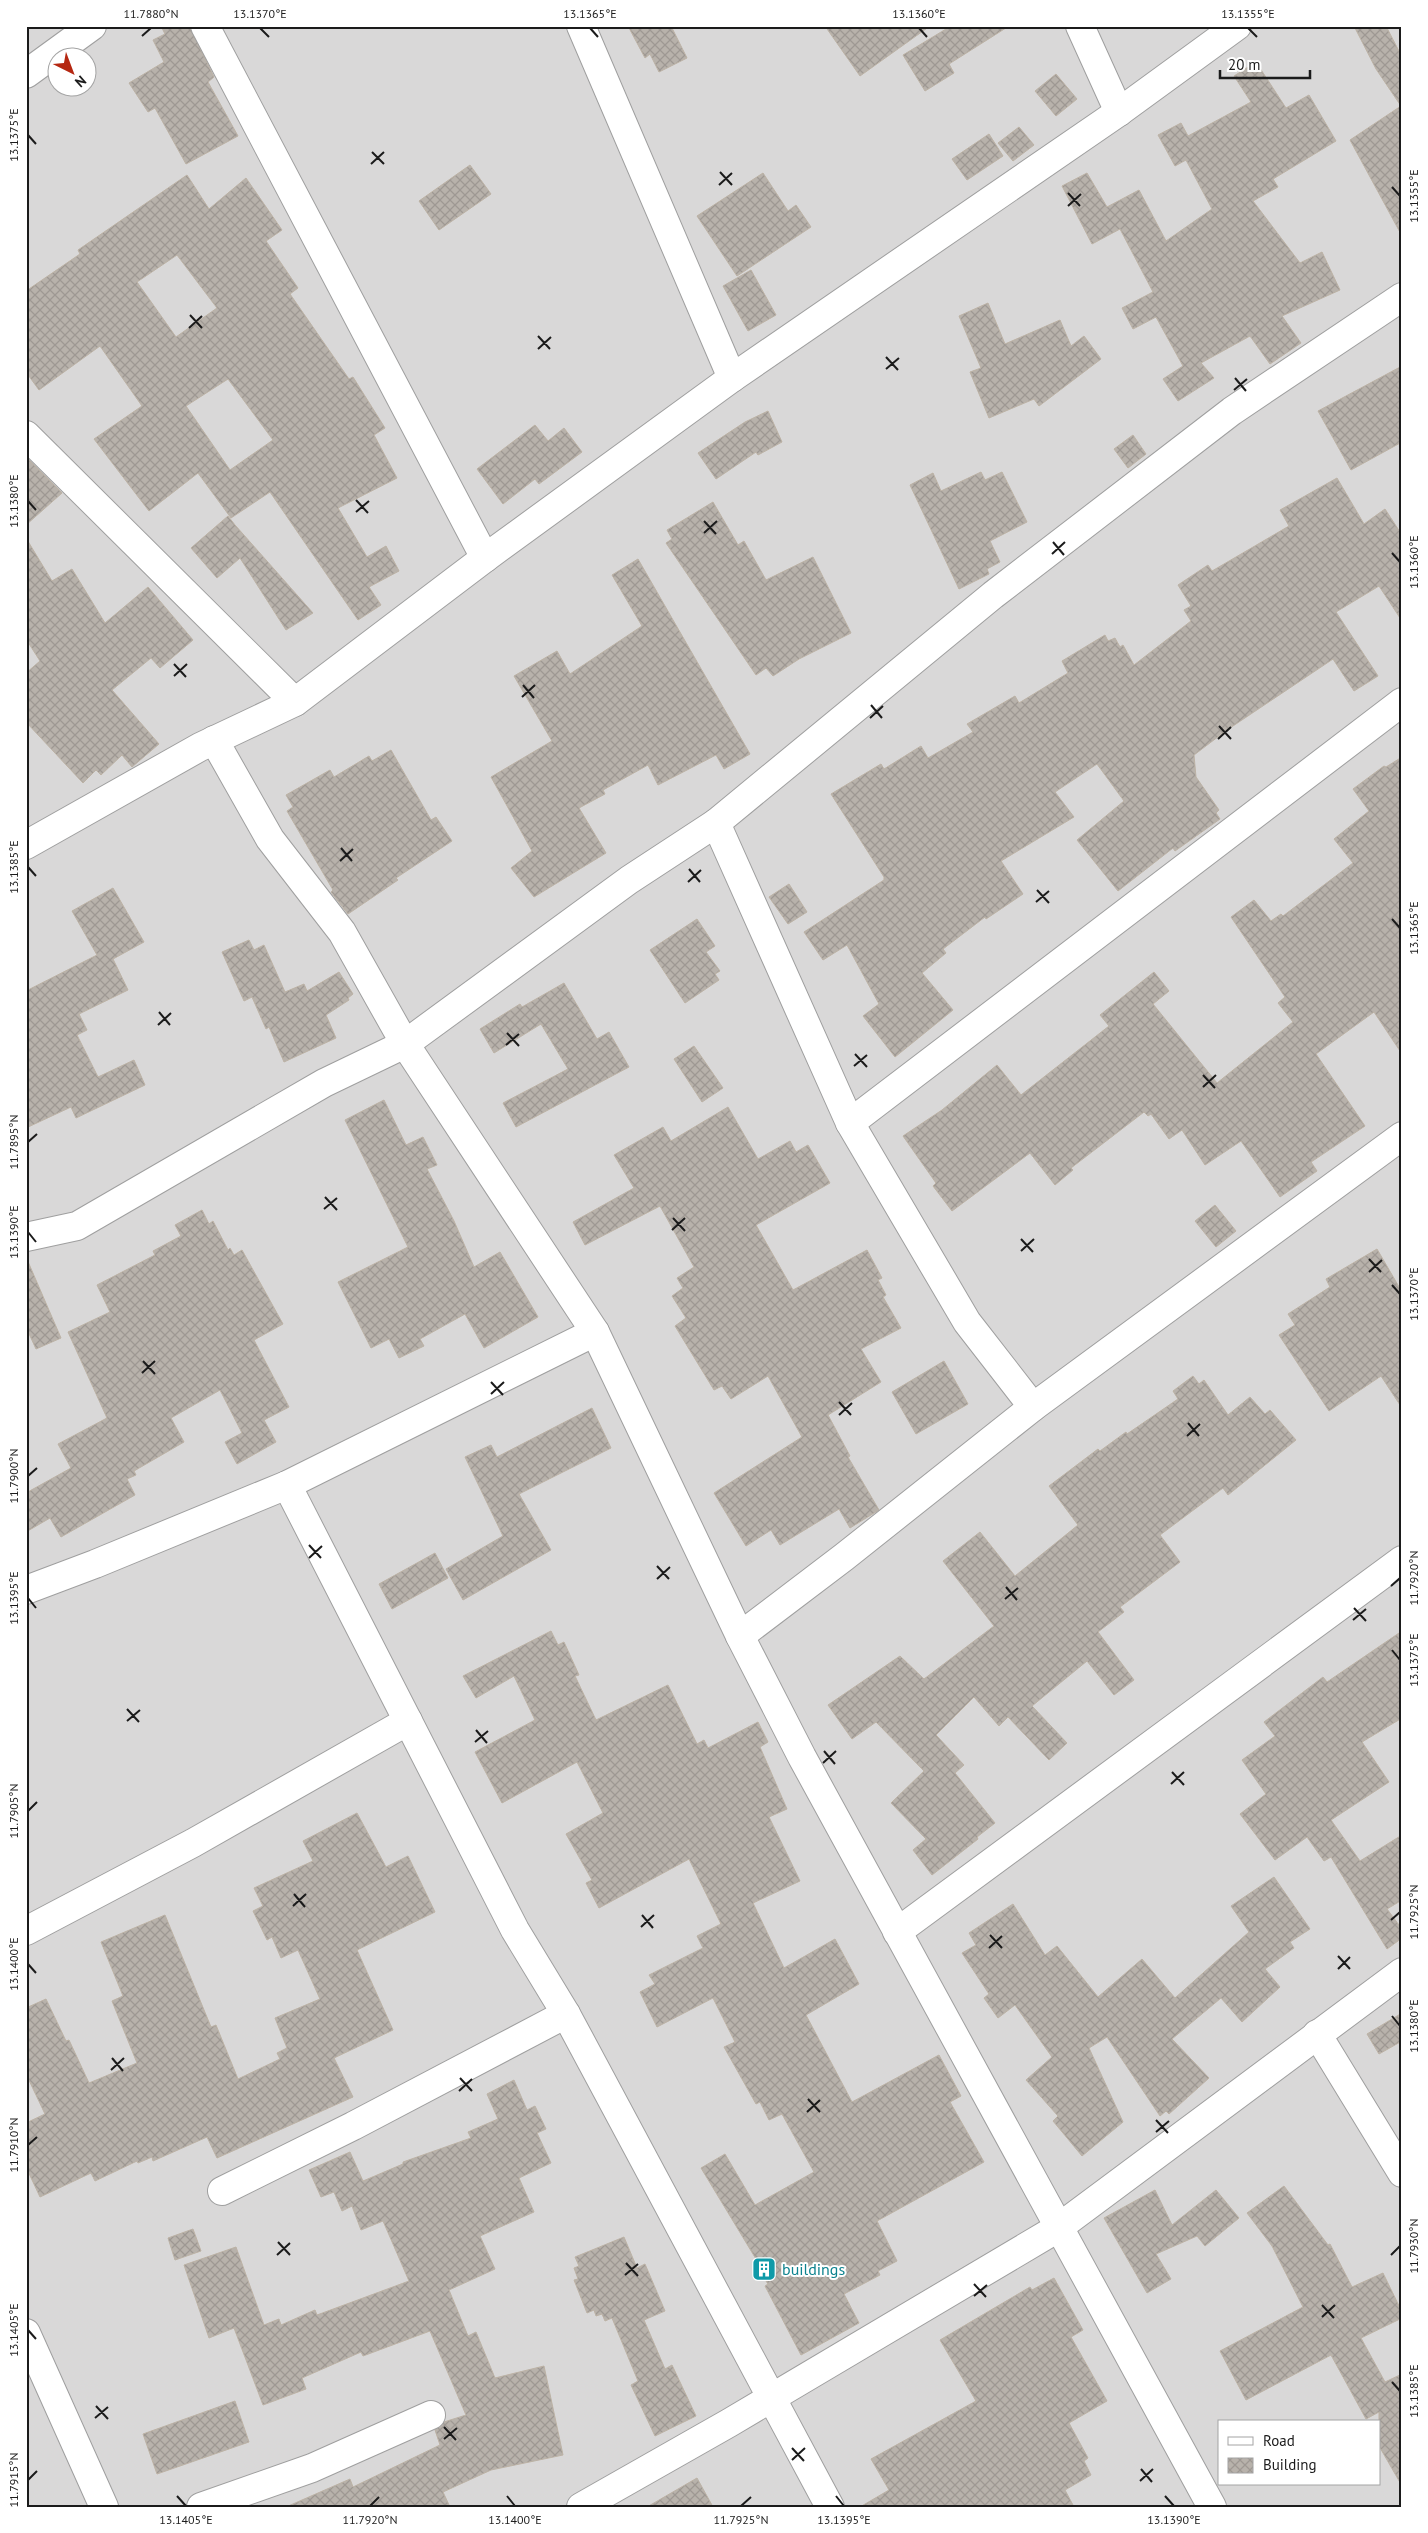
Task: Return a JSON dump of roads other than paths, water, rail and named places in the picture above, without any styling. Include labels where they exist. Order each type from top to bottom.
[{"type":"street","points":[[26,74],[92,26]]},
{"type":"street","points":[[205,26],[485,558]]},
{"type":"street","points":[[581,26],[732,378]]},
{"type":"street","points":[[1080,26],[1118,112]]},
{"type":"street","points":[[26,845],[214,740],[295,702],[485,558],[732,378],[1118,112],[1237,26]]},
{"type":"street","points":[[26,1237],[77,1226],[324,1083],[405,1044],[629,880],[716,822],[1024,571],[1232,412],[1402,297]]},
{"type":"street","points":[[26,435],[295,702]]},
{"type":"street","points":[[850,1123],[1402,702]]},
{"type":"street","points":[[214,740],[270,839],[342,932],[405,1044],[595,1332],[740,1636],[802,1757],[1212,2507]]},
{"type":"street","points":[[716,822],[850,1123],[968,1322],[1033,1407]]},
{"type":"street","points":[[740,1636],[844,1557],[1033,1407],[1402,1136]]},
{"type":"street","points":[[26,1590],[95,1564],[287,1485],[595,1332]]},
{"type":"street","points":[[287,1485],[515,1930],[566,2014],[830,2507]]},
{"type":"street","points":[[898,1932],[1402,1560]]},
{"type":"street","points":[[26,1931],[193,1843],[408,1720]]},
{"type":"street","points":[[581,2507],[1058,2228],[1402,1972]]},
{"type":"street","points":[[222,2191],[353,2126],[566,2014]]},
{"type":"street","points":[[1317,2034],[1402,2172]]},
{"type":"street","points":[[26,2333],[104,2507]]},
{"type":"street","points":[[201,2507],[312,2468],[431,2416]]},
{"type":"place","name":"buildings","points":[[764,2269]]}]
